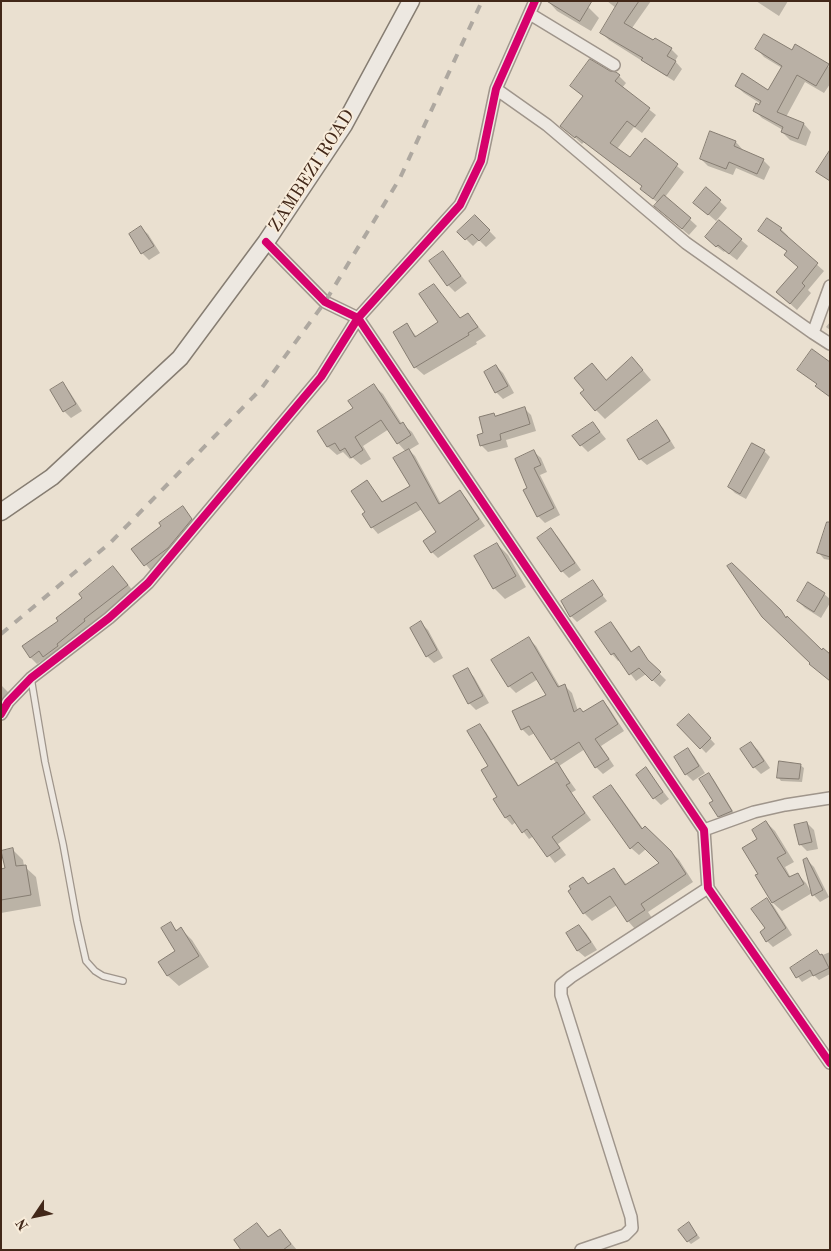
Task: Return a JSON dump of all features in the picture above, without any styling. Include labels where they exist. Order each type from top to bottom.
[{"type":"main road","name":"ZAMBEZI ROAD","points":[[1,512],[52,477],[180,358],[266,242],[344,125],[411,1]]},
{"type":"street","points":[[1,714],[8,702],[31,678],[109,618],[148,583],[321,376],[358,318],[460,204],[481,161],[496,89],[535,1]]},
{"type":"street","points":[[530,14],[614,65]]},
{"type":"street","points":[[496,89],[548,125],[686,243],[830,344]]},
{"type":"street","points":[[266,242],[325,302],[358,318],[704,830],[708,888],[830,1063]]},
{"type":"street","points":[[813,333],[830,286]]},
{"type":"street","points":[[704,830],[754,812],[830,798]]},
{"type":"street","points":[[581,1250],[625,1235],[632,1228],[631,1217],[561,995],[561,986],[571,977],[708,888]]},
{"type":"lane","points":[[31,678],[45,762],[86,961],[95,971],[103,976],[123,981]]},
{"type":"building","points":[[547,1],[592,1],[580,21]]},
{"type":"building","points":[[619,1],[639,1],[624,23],[653,40],[655,38],[672,48],[667,56],[676,61],[667,76],[641,60],[643,58],[600,33]]},
{"type":"building","points":[[764,34],[792,50],[795,44],[829,64],[816,86],[797,75],[777,112],[804,123],[798,139],[781,132],[783,127],[753,111],[756,103],[759,105],[761,101],[735,86],[742,73],[768,90],[782,66],[755,49]]},
{"type":"building","points":[[590,59],[620,75],[615,81],[650,108],[635,127],[627,121],[610,143],[630,157],[645,138],[678,164],[653,199],[640,189],[642,186],[560,126],[583,96],[570,86]]},
{"type":"building","points":[[710,131],[736,141],[734,146],[764,159],[757,174],[729,162],[726,169],[700,159]]},
{"type":"building","points":[[830,150],[830,181],[816,172]]},
{"type":"building","points":[[706,187],[721,200],[708,215],[693,203]]},
{"type":"building","points":[[664,195],[691,218],[682,229],[654,206]]},
{"type":"building","points":[[475,215],[490,230],[479,241],[472,234],[465,240],[457,232]]},
{"type":"building","points":[[767,218],[782,228],[780,230],[818,263],[802,283],[805,286],[790,304],[776,292],[798,267],[784,255],[787,251],[758,231]]},
{"type":"building","points":[[719,220],[742,239],[729,254],[718,245],[716,247],[705,237]]},
{"type":"building","points":[[141,226],[154,246],[141,254],[129,234]]},
{"type":"building","points":[[443,251],[461,276],[447,286],[429,261]]},
{"type":"building","points":[[434,284],[460,318],[468,313],[478,327],[468,333],[469,335],[414,368],[393,332],[407,323],[415,337],[438,322],[419,294]]},
{"type":"building","points":[[812,349],[830,362],[830,397],[815,386],[817,384],[797,370]]},
{"type":"building","points":[[632,357],[643,370],[595,411],[580,393],[584,390],[574,378],[592,363],[606,380]]},
{"type":"building","points":[[496,365],[508,386],[495,393],[484,372]]},
{"type":"building","points":[[63,382],[76,404],[63,412],[50,390]]},
{"type":"building","points":[[374,384],[400,424],[403,422],[411,435],[397,444],[381,420],[355,437],[363,450],[351,458],[345,448],[340,451],[335,443],[327,447],[317,431],[353,408],[348,401]]},
{"type":"building","points":[[525,407],[530,424],[500,434],[501,440],[480,446],[477,435],[483,433],[479,417],[494,413],[495,416]]},
{"type":"building","points":[[657,420],[670,441],[639,460],[627,440]]},
{"type":"building","points":[[593,422],[600,432],[580,446],[572,436]]},
{"type":"building","points":[[752,443],[765,450],[740,494],[728,487]]},
{"type":"building","points":[[409,449],[439,504],[460,490],[479,519],[431,553],[423,541],[436,532],[416,502],[371,528],[362,514],[365,512],[351,491],[367,480],[382,502],[410,486],[393,458]]},
{"type":"building","points":[[534,450],[541,465],[534,468],[554,508],[537,517],[523,490],[527,488],[515,459]]},
{"type":"building","points":[[183,506],[192,519],[168,548],[144,566],[131,549],[161,526],[159,523]]},
{"type":"building","points":[[827,522],[830,522],[830,557],[817,553]]},
{"type":"building","points":[[551,528],[575,563],[561,572],[537,538]]},
{"type":"building","points":[[497,543],[516,576],[493,589],[474,556]]},
{"type":"building","points":[[732,563],[781,610],[786,618],[787,616],[822,650],[823,648],[830,654],[830,681],[809,664],[762,617],[727,566]]},
{"type":"building","points":[[113,566],[128,585],[84,619],[85,621],[57,644],[58,646],[43,657],[39,651],[30,658],[22,646],[58,621],[56,618],[82,598],[79,594]]},
{"type":"building","points":[[593,580],[603,595],[570,617],[561,601]]},
{"type":"building","points":[[808,582],[825,593],[814,612],[797,601]]},
{"type":"building","points":[[421,621],[437,650],[426,657],[410,628]]},
{"type":"building","points":[[611,622],[631,652],[639,646],[648,660],[661,672],[652,681],[639,668],[629,675],[614,653],[611,655],[595,632]]},
{"type":"building","points":[[529,637],[558,687],[565,684],[574,712],[580,708],[583,712],[603,700],[618,724],[595,739],[609,759],[595,768],[579,742],[551,760],[529,726],[521,730],[512,711],[546,695],[532,672],[508,687],[491,660]]},
{"type":"building","points":[[468,668],[483,696],[468,704],[453,676]]},
{"type":"building","points":[[689,714],[711,738],[700,749],[677,725]]},
{"type":"building","points":[[480,724],[518,786],[557,762],[570,783],[566,785],[585,813],[552,837],[560,848],[547,857],[527,829],[522,833],[510,815],[505,818],[493,799],[497,797],[481,770],[488,766],[467,731]]},
{"type":"building","points":[[751,742],[764,761],[753,768],[740,749]]},
{"type":"building","points":[[688,748],[699,766],[685,775],[674,757]]},
{"type":"building","points":[[779,761],[801,764],[799,779],[777,778]]},
{"type":"building","points":[[646,767],[663,792],[653,799],[636,775]]},
{"type":"building","points":[[709,773],[732,811],[718,817],[709,803],[713,801],[699,779]]},
{"type":"building","points":[[611,785],[642,829],[645,826],[671,851],[686,874],[641,904],[645,910],[627,922],[610,896],[583,914],[568,891],[571,889],[569,886],[583,877],[588,884],[614,868],[625,885],[659,863],[638,842],[630,849],[593,797]]},
{"type":"building","points":[[766,821],[786,853],[777,858],[789,877],[798,873],[804,884],[772,903],[755,875],[758,874],[742,848],[757,839],[752,830]]},
{"type":"building","points":[[807,822],[812,842],[799,845],[794,825]]},
{"type":"building","points":[[13,848],[16,866],[26,865],[31,895],[1,900],[1,869],[5,868],[1,851]]},
{"type":"building","points":[[807,858],[823,890],[812,896],[803,860]]},
{"type":"building","points":[[767,898],[786,928],[766,942],[760,932],[765,928],[751,909]]},
{"type":"building","points":[[171,922],[176,931],[181,927],[199,956],[167,976],[158,962],[175,951],[161,928]]},
{"type":"building","points":[[579,925],[591,942],[577,951],[566,933]]},
{"type":"building","points":[[817,950],[820,955],[822,954],[829,968],[813,976],[810,970],[796,978],[790,968]]},
{"type":"building","points":[[689,1222],[697,1235],[687,1242],[678,1230]]},
{"type":"building","points":[[257,1223],[268,1237],[280,1229],[291,1244],[283,1250],[241,1250],[234,1240]]},
{"type":"railway","points":[[1,634],[110,543],[261,389],[325,302],[400,178],[482,1]]},
{"type":"cycle path","points":[[1,714],[8,702],[31,678],[109,618],[148,583],[321,377],[358,318],[460,205],[481,161],[496,89],[535,1]]},
{"type":"cycle path","points":[[266,242],[325,302],[358,318],[704,830],[708,888],[830,1063]]}]
